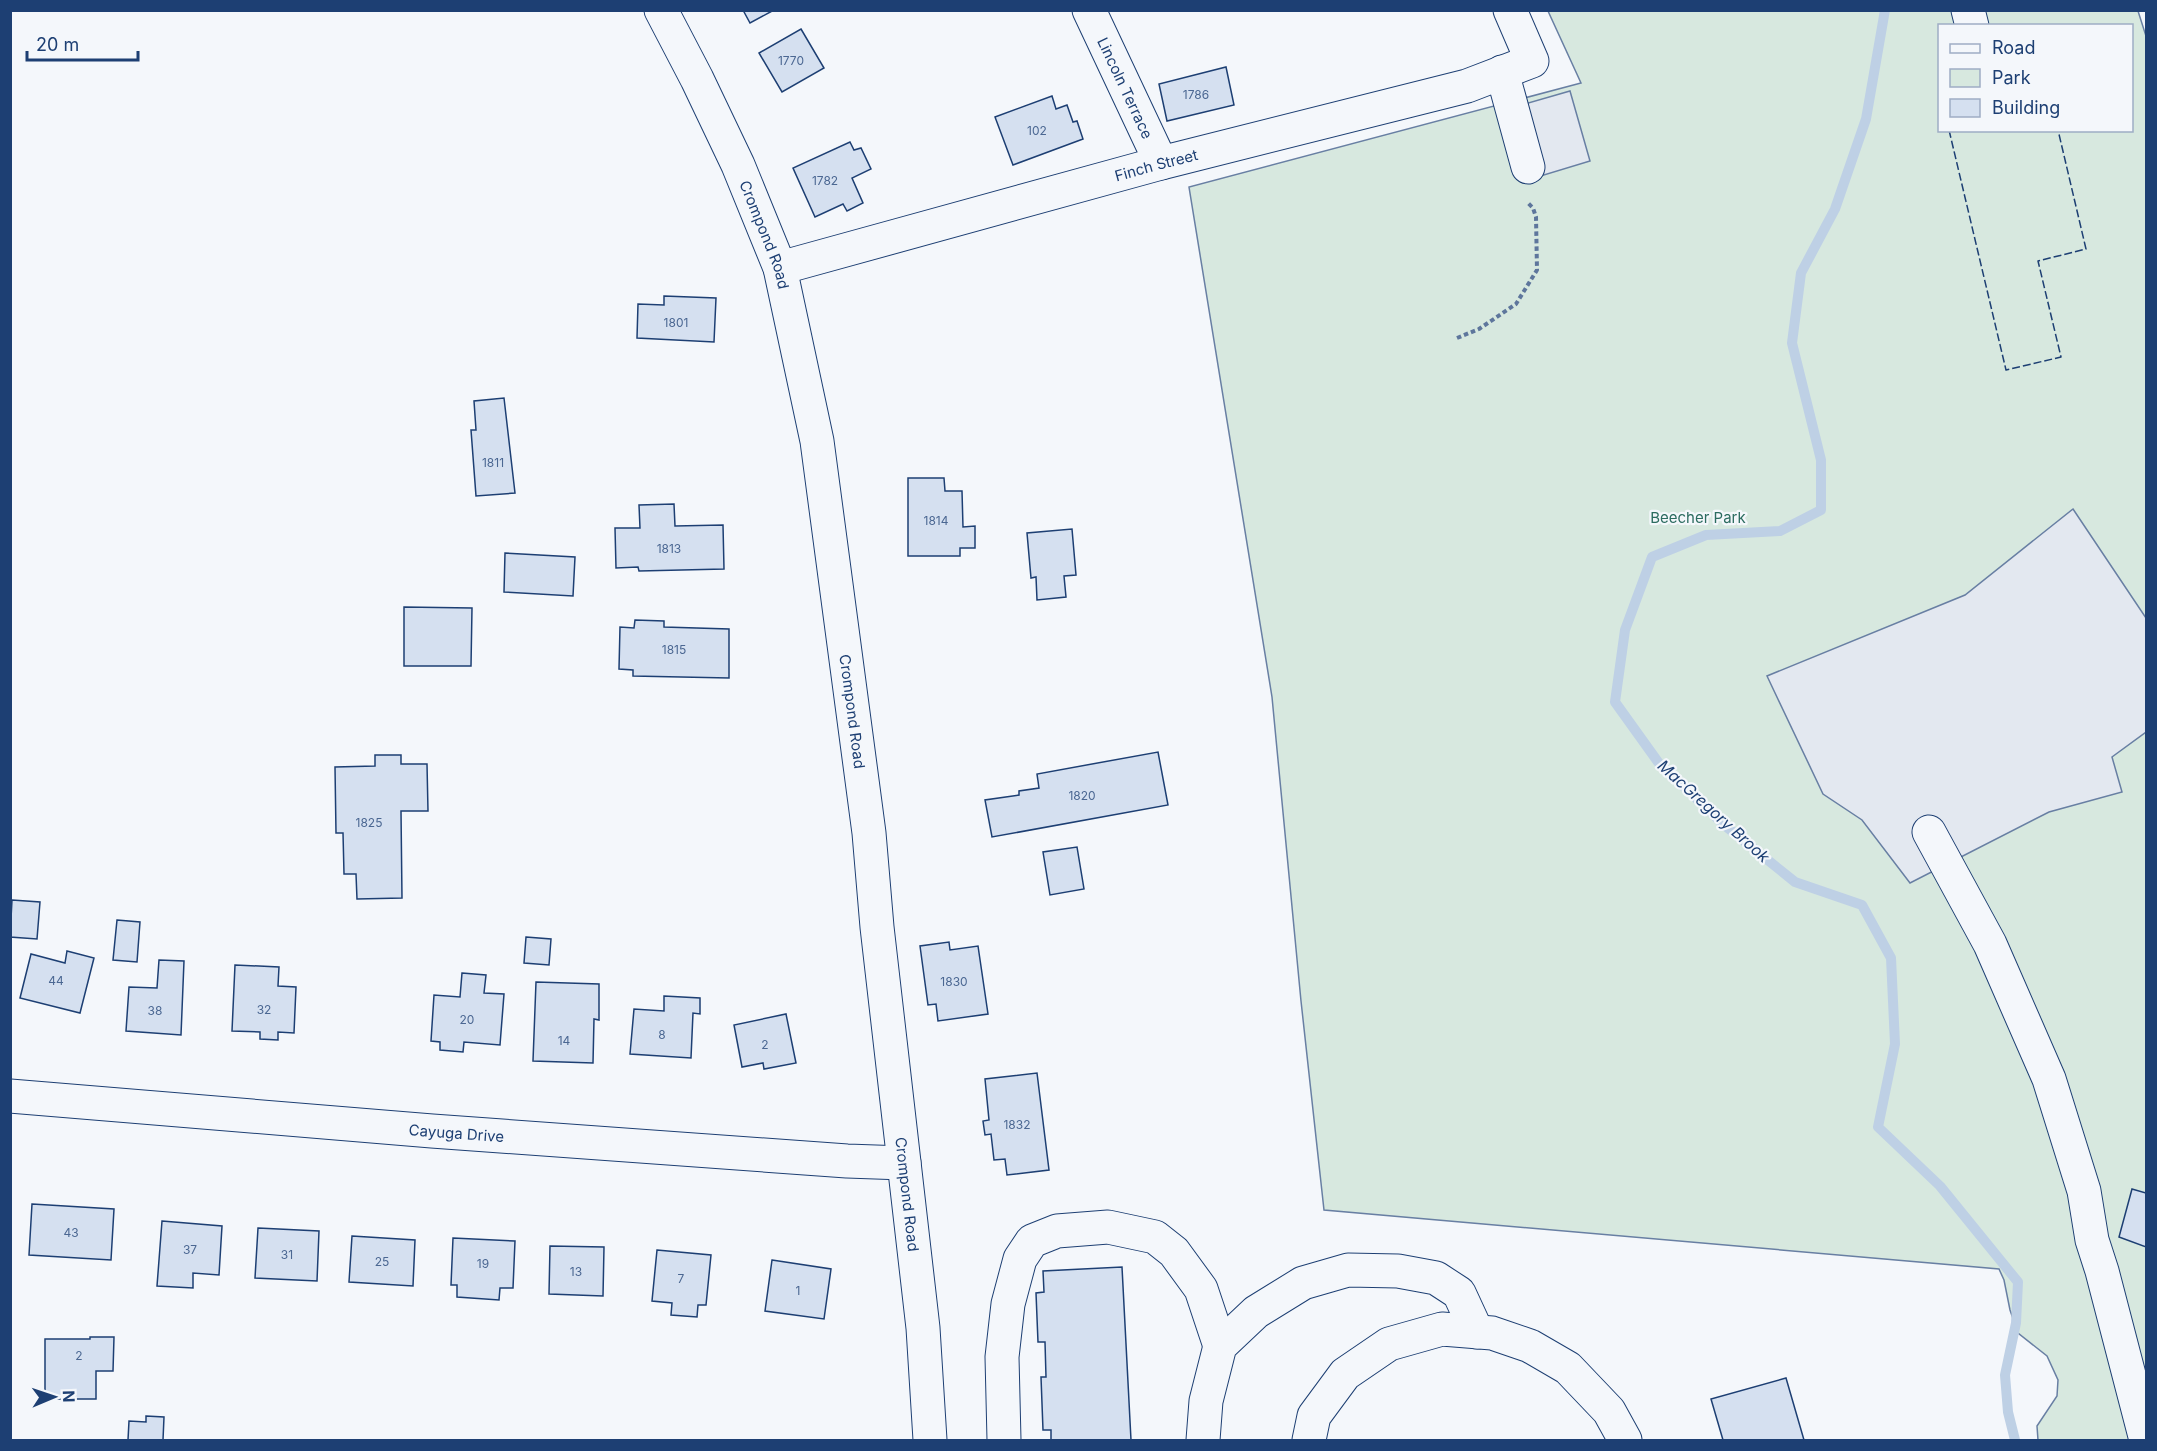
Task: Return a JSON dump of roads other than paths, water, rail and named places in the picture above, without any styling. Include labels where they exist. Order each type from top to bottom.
[{"type":"street","name":"Crompond Road","points":[[661,10],[738,165],[780,268],[820,465],[869,833],[877,927],[923,1328],[930,1440]]},
{"type":"street","name":"Lincoln Terrace","points":[[1089,10],[1161,163]]},
{"type":"street","name":"Finch Street","points":[[780,268],[1161,163],[1467,86],[1532,61],[1510,10]]},
{"type":"street","points":[[1502,72],[1528,167]]},
{"type":"street","points":[[1929,832],[1990,944],[2049,1079],[2084,1191],[2092,1240],[2146,1440]]},
{"type":"street","name":"Cayuga Drive","points":[[10,1096],[468,1134],[904,1163]]},
{"type":"street","points":[[1004,1440],[1002,1356],[1008,1304],[1020,1259],[1032,1241],[1057,1231],[1108,1227],[1155,1237],[1174,1252],[1201,1289],[1220,1346]]},
{"type":"street","points":[[1203,1440],[1206,1401],[1220,1346],[1256,1312],[1303,1283],[1348,1270],[1398,1271],[1436,1278],[1459,1293],[1477,1332]]},
{"type":"street","points":[[1309,1440],[1314,1416],[1345,1374],[1389,1344],[1442,1329],[1492,1333],[1530,1346],[1568,1368],[1609,1411],[1625,1440]]},
{"type":"waterway","name":"MacGregory Brook","points":[[1885,10],[1866,119],[1835,209],[1801,273],[1792,343],[1821,460],[1821,510],[1780,531],[1706,535],[1652,557],[1625,630],[1615,702],[1658,762],[1723,824],[1795,882],[1862,905],[1891,958],[1895,1044],[1878,1127],[1940,1186],[2018,1282],[2016,1323],[2005,1375],[2008,1412],[2015,1440]]},
{"type":"park label","name":"Beecher Park","points":[[1698,517]]}]
